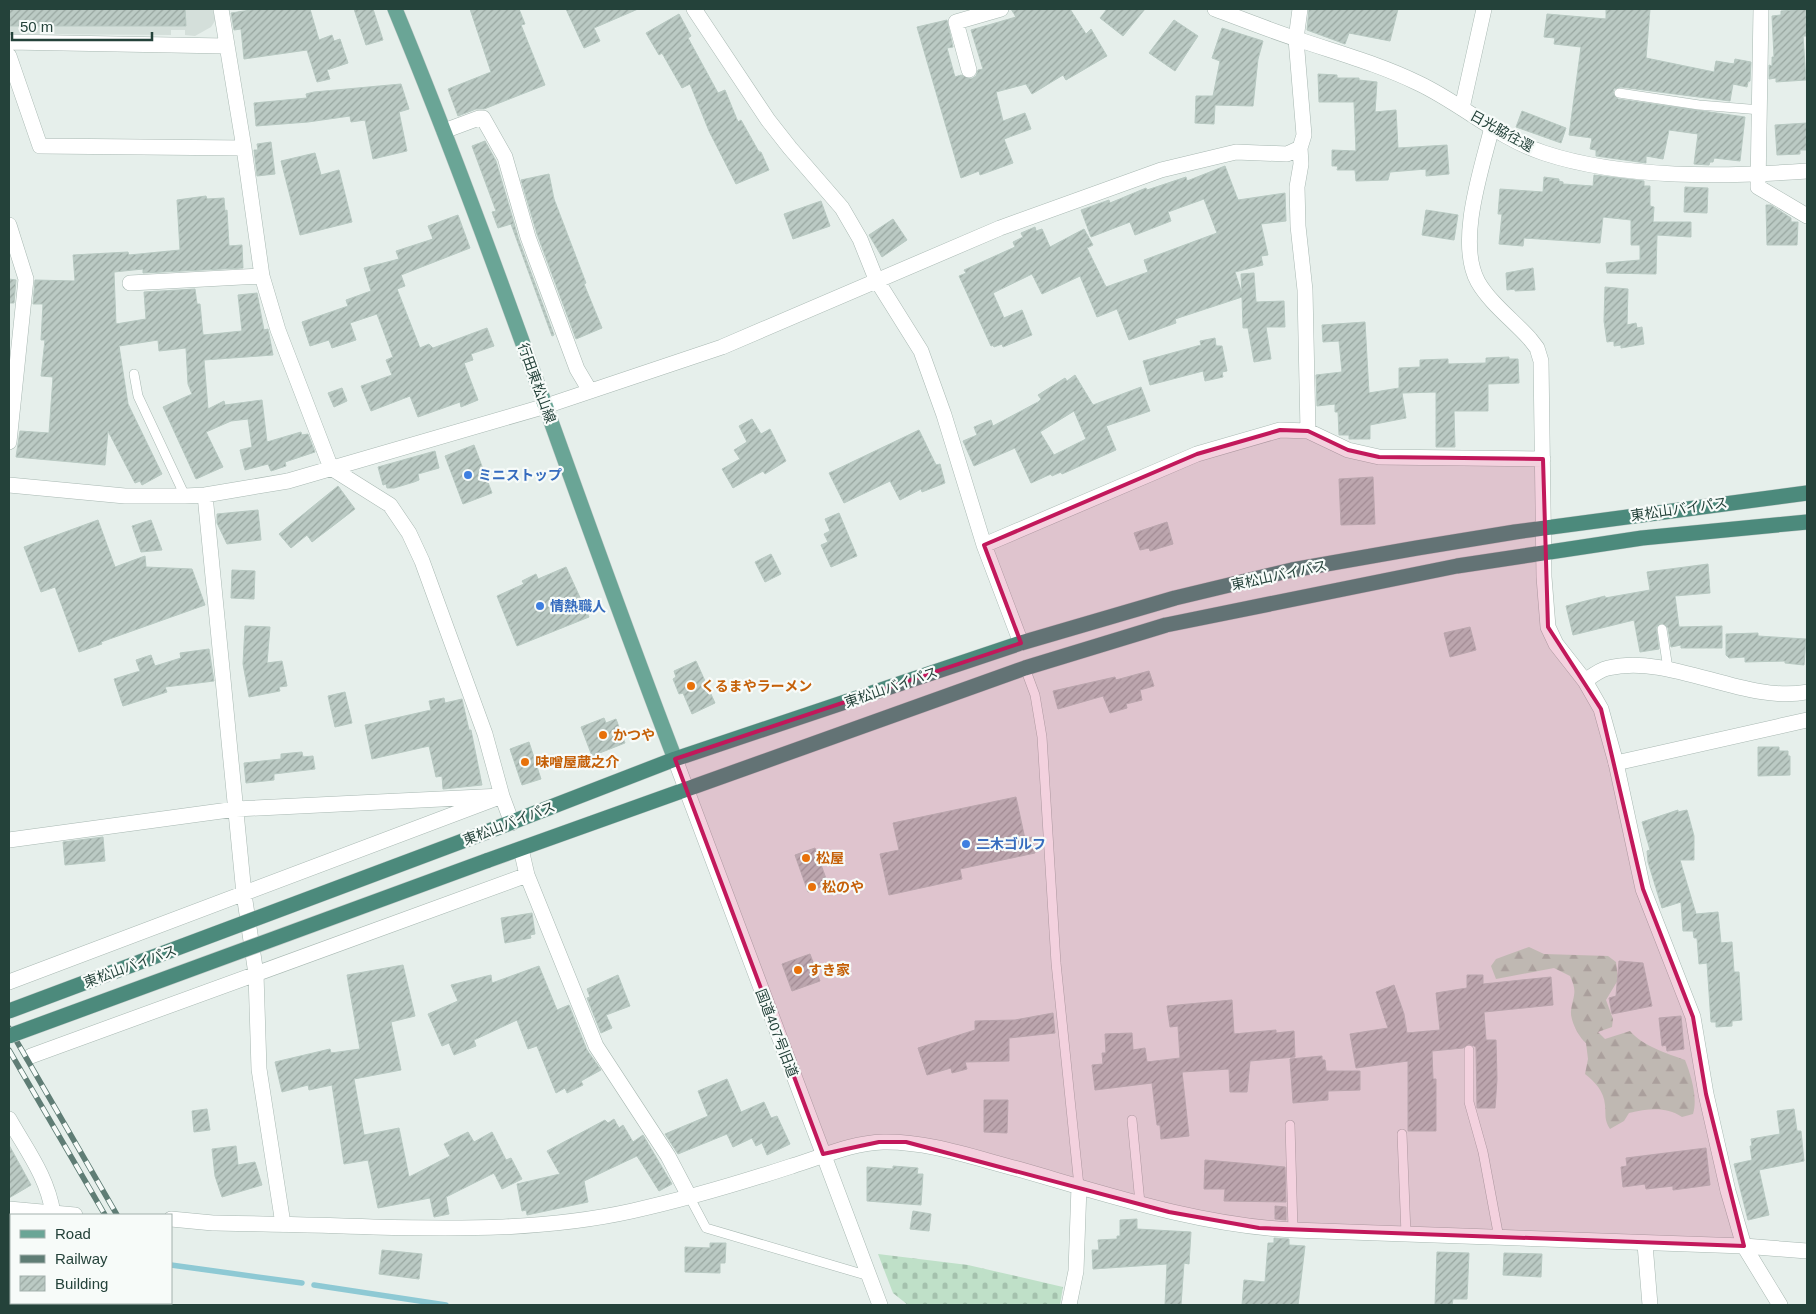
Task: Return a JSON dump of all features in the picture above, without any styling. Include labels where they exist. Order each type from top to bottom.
[{"type":"highway","name":"東松山バイパス","points":[[9,1011],[512,823],[675,759],[1021,643],[1175,598],[1292,570],[1543,528],[1807,493]]},
{"type":"highway","name":"東松山バイパス","points":[[9,1036],[685,789],[1026,668],[1166,625],[1457,566],[1642,538],[1807,522]]},
{"type":"main road","name":"行田東松山線","points":[[396,9],[444,131],[546,406],[614,602],[675,759]]},
{"type":"street","points":[[221,9],[225,46],[244,148],[262,276],[278,330],[331,468],[390,505],[408,533],[422,561],[485,734],[502,796],[512,823]]},
{"type":"street","points":[[694,9],[768,120],[842,208],[860,239],[876,279],[921,351],[944,416],[984,545],[1021,643]]},
{"type":"street","points":[[969,70],[956,22],[1001,9]]},
{"type":"street","name":"日光脇往還","points":[[1215,9],[1296,39],[1377,65],[1419,83],[1492,127],[1543,153],[1594,165],[1667,173],[1758,174],[1807,171]]},
{"type":"street","points":[[1300,9],[1296,39],[1304,135],[1300,148],[1301,164],[1297,187],[1298,226],[1305,290],[1308,431]]},
{"type":"street","points":[[1462,108],[1484,9]]},
{"type":"street","points":[[1761,9],[1761,110],[1758,187],[1807,216]]},
{"type":"street","points":[[9,42],[225,46]]},
{"type":"street","points":[[9,56],[40,146],[244,148]]},
{"type":"street","points":[[444,131],[483,118],[505,157],[528,237],[577,370],[590,391]]},
{"type":"street","points":[[1492,127],[1472,212],[1470,254],[1478,281],[1537,348],[1542,381],[1543,553],[1548,627],[1556,644],[1585,681],[1601,709],[1616,763],[1643,890],[1693,1017],[1706,1094],[1728,1191],[1744,1246],[1780,1305]]},
{"type":"street","points":[[9,485],[125,496],[185,496],[205,495],[288,481],[546,406],[722,347],[876,279],[1000,228],[1162,170],[1236,152],[1287,154],[1300,148]]},
{"type":"street","points":[[9,225],[14,258],[26,279],[9,442]]},
{"type":"street","points":[[130,283],[262,276]]},
{"type":"street","points":[[984,545],[1197,454],[1280,430],[1308,431],[1348,450],[1379,457],[1543,459]]},
{"type":"street","points":[[205,495],[244,894],[256,974],[259,1069],[283,1224]]},
{"type":"street","points":[[1585,681],[1608,668],[1631,666],[1668,669],[1764,692],[1807,692]]},
{"type":"street","points":[[1616,763],[1807,720]]},
{"type":"street","name":"国道407号旧道","points":[[675,759],[880,1305]]},
{"type":"street","points":[[9,840],[236,809],[502,796]]},
{"type":"street","points":[[9,982],[502,796]]},
{"type":"street","points":[[521,849],[528,875],[596,1046],[668,1156],[689,1196]]},
{"type":"street","points":[[31,1056],[528,875]]},
{"type":"street","points":[[9,1119],[45,1181],[50,1194],[53,1212]]},
{"type":"street","points":[[172,1219],[468,1229],[516,1228],[568,1222],[632,1211],[795,1165],[823,1154],[880,1142],[906,1142],[1079,1186],[1140,1204],[1228,1224],[1293,1230],[1645,1244],[1744,1246],[1807,1251]]},
{"type":"street","points":[[1069,1305],[1076,1271],[1079,1186]]},
{"type":"street","points":[[9,1209],[33,1213],[53,1212],[68,1214]]},
{"type":"street","points":[[1645,1244],[1650,1305]]},
{"type":"lane","points":[[1619,93],[1699,105],[1761,110]]},
{"type":"lane","points":[[134,374],[138,396],[185,496]]},
{"type":"lane","points":[[1662,629],[1668,669]]},
{"type":"lane","points":[[1026,668],[1035,695],[1042,737],[1056,963],[1079,1186]]},
{"type":"lane","points":[[1469,1050],[1469,1102],[1483,1152],[1499,1238]]},
{"type":"lane","points":[[1132,1120],[1140,1204]]},
{"type":"lane","points":[[1290,1126],[1293,1230]]},
{"type":"lane","points":[[1402,1134],[1406,1234]]},
{"type":"lane","points":[[689,1196],[706,1228],[869,1276]]},
{"type":"highlighted area","points":[[1280,430],[1308,431],[1348,450],[1379,457],[1543,459],[1548,627],[1601,709],[1643,889],[1693,1017],[1706,1094],[1744,1246],[1259,1228],[1169,1212],[906,1142],[879,1142],[823,1154],[675,759],[1021,643],[984,545],[1197,454],[1257,435]]},
{"type":"shaded area","points":[[9,9],[213,9],[215,21],[211,27],[195,36],[185,35],[185,30],[171,30],[171,35],[9,34]]},
{"type":"green space","points":[[1529,947],[1544,954],[1608,956],[1616,962],[1618,980],[1606,1000],[1613,1019],[1612,1027],[1598,1032],[1605,1039],[1630,1031],[1648,1045],[1685,1060],[1694,1094],[1693,1114],[1682,1117],[1663,1110],[1629,1113],[1624,1121],[1610,1129],[1606,1120],[1603,1095],[1585,1074],[1588,1059],[1586,1043],[1573,1024],[1571,1011],[1574,990],[1570,976],[1554,968],[1496,979],[1491,966],[1496,959]]},
{"type":"green space","points":[[878,1254],[968,1265],[1063,1287],[1060,1305],[908,1305],[893,1293]]},
{"type":"building","points":[[9,9],[185,9],[186,26],[9,26]]},
{"type":"building","points":[[257,9],[310,9],[319,40],[332,35],[334,41],[340,39],[348,63],[327,70],[330,79],[317,82],[307,50],[244,59],[241,29],[234,30],[231,13]]},
{"type":"building","points":[[354,9],[373,9],[383,40],[366,45]]},
{"type":"building","points":[[470,9],[519,9],[525,24],[521,25],[545,85],[484,109],[476,109],[458,116],[448,89],[491,72]]},
{"type":"building","points":[[566,9],[638,9],[594,28],[600,41],[584,48]]},
{"type":"building","points":[[1011,9],[1070,9],[1086,34],[1091,29],[1107,56],[1066,80],[1063,75],[1032,94],[1026,84],[996,92],[1003,121],[1025,113],[1031,129],[1004,139],[1013,163],[980,175],[979,171],[961,178],[917,27],[947,20],[953,47],[947,48],[955,77],[961,75],[971,79],[976,76],[978,70],[983,69],[971,30],[1016,17]]},
{"type":"building","points":[[1107,9],[1145,9],[1123,36],[1100,18]]},
{"type":"building","points":[[1309,9],[1398,9],[1390,41],[1349,33],[1345,44],[1307,30]]},
{"type":"building","points":[[1606,9],[1650,9],[1646,58],[1714,72],[1716,61],[1734,64],[1735,59],[1751,62],[1750,81],[1747,87],[1733,84],[1730,101],[1620,87],[1614,89],[1613,93],[1618,99],[1745,117],[1740,161],[1714,158],[1713,162],[1710,162],[1709,165],[1694,164],[1698,134],[1669,130],[1663,159],[1646,156],[1646,163],[1596,156],[1596,150],[1590,149],[1592,138],[1569,135],[1581,47],[1554,44],[1555,38],[1544,37],[1547,14],[1606,19]]},
{"type":"building","points":[[1807,9],[1807,36],[1803,36],[1806,80],[1776,82],[1776,78],[1769,79],[1769,65],[1772,66],[1772,57],[1774,57],[1772,16],[1781,15],[1781,11]]},
{"type":"building","points":[[679,14],[691,36],[688,38],[718,93],[725,90],[738,122],[741,120],[759,152],[761,152],[769,170],[736,184],[709,131],[690,84],[682,88],[662,53],[659,55],[646,33]]},
{"type":"building","points":[[1174,20],[1198,36],[1175,71],[1149,53]]},
{"type":"building","points":[[1222,28],[1263,41],[1258,59],[1253,106],[1215,105],[1214,124],[1195,123],[1196,96],[1213,96],[1220,61],[1212,58]]},
{"type":"building","points":[[1318,74],[1337,75],[1337,78],[1359,78],[1359,80],[1377,82],[1375,112],[1396,110],[1398,148],[1447,145],[1449,174],[1426,176],[1426,169],[1390,172],[1388,180],[1356,181],[1355,170],[1337,170],[1338,166],[1332,166],[1332,150],[1356,151],[1354,102],[1319,102]]},
{"type":"building","points":[[401,84],[409,109],[399,112],[407,151],[373,159],[365,120],[351,122],[350,116],[308,122],[256,126],[254,103],[307,98],[306,94],[314,92]]},
{"type":"building","points":[[1522,111],[1566,128],[1561,143],[1516,127]]},
{"type":"building","points":[[1807,123],[1807,150],[1800,150],[1800,154],[1777,155],[1775,125]]},
{"type":"building","points":[[485,141],[496,161],[519,240],[554,335],[552,336],[511,224],[498,228],[492,212],[496,211],[472,146]]},
{"type":"building","points":[[271,142],[275,174],[257,176],[254,150],[258,150],[257,144]]},
{"type":"building","points":[[315,153],[321,175],[339,170],[352,222],[300,235],[281,161]]},
{"type":"building","points":[[1225,166],[1238,200],[1285,193],[1286,221],[1261,224],[1268,255],[1261,256],[1263,265],[1235,272],[1242,294],[1241,274],[1254,273],[1256,302],[1284,301],[1285,327],[1266,327],[1271,359],[1254,362],[1248,328],[1243,328],[1242,297],[1175,319],[1176,323],[1129,340],[1117,309],[1097,317],[1080,276],[1042,294],[1032,274],[993,293],[1004,318],[1022,310],[1032,335],[1003,347],[1002,344],[994,347],[993,345],[991,346],[959,276],[966,273],[964,270],[1015,247],[1013,242],[1023,237],[1021,233],[1035,227],[1036,231],[1042,229],[1050,247],[1084,229],[1093,245],[1087,248],[1106,287],[1148,272],[1144,260],[1217,233],[1204,199],[1168,212],[1171,221],[1135,235],[1130,222],[1091,237],[1081,210],[1109,200],[1110,203],[1146,188],[1147,190],[1186,177],[1187,181]]},
{"type":"building","points":[[549,174],[554,199],[586,283],[584,284],[602,328],[576,339],[537,234],[521,180]]},
{"type":"building","points":[[1594,175],[1644,181],[1644,186],[1650,186],[1650,206],[1654,207],[1653,222],[1691,222],[1691,237],[1657,235],[1656,274],[1607,273],[1606,263],[1640,260],[1640,245],[1631,245],[1631,220],[1603,217],[1600,243],[1524,238],[1523,246],[1499,244],[1502,214],[1498,214],[1500,189],[1543,192],[1544,177],[1559,179],[1563,184],[1593,186]]},
{"type":"building","points":[[1685,187],[1708,188],[1707,213],[1684,212]]},
{"type":"building","points":[[206,196],[207,199],[224,198],[225,211],[227,210],[229,246],[242,245],[243,268],[143,273],[143,269],[114,272],[116,324],[146,319],[144,292],[195,289],[197,304],[200,304],[203,335],[242,331],[238,295],[257,293],[264,330],[268,329],[273,355],[204,360],[208,409],[224,401],[225,405],[262,400],[267,442],[301,432],[302,435],[308,434],[315,452],[285,462],[286,466],[271,471],[268,464],[245,470],[240,450],[252,447],[248,419],[231,421],[206,432],[223,467],[196,479],[163,407],[192,394],[188,384],[186,348],[159,351],[158,340],[119,346],[128,404],[162,474],[142,485],[140,481],[135,483],[108,431],[105,465],[16,457],[20,431],[49,433],[53,377],[41,376],[45,340],[41,340],[43,304],[33,304],[35,280],[75,281],[73,255],[128,252],[129,255],[180,250],[177,200]]},
{"type":"building","points":[[821,201],[830,226],[793,239],[784,214]]},
{"type":"building","points":[[1766,205],[1771,205],[1791,218],[1791,222],[1798,222],[1797,245],[1767,245]]},
{"type":"building","points":[[1426,210],[1458,215],[1454,240],[1422,235]]},
{"type":"building","points":[[458,215],[470,248],[401,275],[405,286],[397,289],[420,348],[429,344],[433,348],[487,328],[494,346],[471,354],[473,360],[464,363],[478,400],[461,407],[460,402],[418,417],[410,396],[371,411],[361,386],[392,375],[386,360],[393,357],[377,314],[350,323],[356,340],[332,348],[329,340],[310,346],[302,322],[348,306],[346,300],[371,291],[364,268],[399,259],[396,251],[433,239],[428,226]]},
{"type":"building","points":[[893,219],[907,240],[882,257],[869,235]]},
{"type":"building","points":[[1533,268],[1535,290],[1507,290],[1506,273]]},
{"type":"building","points":[[9,279],[16,280],[14,303],[9,303]]},
{"type":"building","points":[[1605,287],[1628,289],[1627,325],[1636,323],[1637,328],[1642,327],[1644,344],[1621,348],[1621,345],[1614,346],[1614,341],[1607,342],[1604,321]]},
{"type":"building","points":[[1365,322],[1369,393],[1399,388],[1399,368],[1420,367],[1420,360],[1448,359],[1448,364],[1486,363],[1486,358],[1509,357],[1509,359],[1518,359],[1519,383],[1488,384],[1488,411],[1454,411],[1455,447],[1436,447],[1436,392],[1402,393],[1406,418],[1370,425],[1370,439],[1349,439],[1349,435],[1339,435],[1338,412],[1335,412],[1335,404],[1317,406],[1316,375],[1342,372],[1339,341],[1323,342],[1322,325]]},
{"type":"building","points":[[1215,338],[1216,346],[1222,346],[1227,371],[1222,372],[1223,377],[1205,381],[1203,371],[1150,385],[1143,361],[1201,345],[1200,341]]},
{"type":"building","points":[[1075,375],[1093,405],[1141,387],[1150,411],[1106,426],[1116,450],[1062,474],[1061,472],[1052,476],[1051,474],[1031,483],[1015,448],[974,466],[963,441],[977,435],[974,427],[991,420],[993,426],[1038,402],[1041,399],[1038,395],[1065,378],[1067,381]],"holes":[[[1074,411],[1086,439],[1054,455],[1040,432]]]},
{"type":"building","points":[[342,388],[347,401],[334,407],[328,393]]},
{"type":"building","points":[[752,419],[761,434],[770,429],[786,461],[765,474],[763,471],[733,488],[722,469],[740,459],[734,450],[747,442],[739,426]]},
{"type":"building","points":[[919,430],[936,465],[940,464],[945,483],[922,492],[921,489],[900,500],[890,481],[844,503],[829,473]]},
{"type":"building","name":"ミニストップ","points":[[474,445],[492,493],[463,504],[445,456]]},
{"type":"building","points":[[435,451],[439,468],[418,474],[419,480],[414,482],[394,488],[387,488],[386,484],[383,485],[378,467]]},
{"type":"building","points":[[1373,477],[1375,524],[1341,525],[1339,479]]},
{"type":"building","points":[[338,486],[355,509],[312,542],[307,535],[291,548],[279,534]]},
{"type":"building","points":[[258,510],[261,540],[227,544],[217,523],[217,514]]},
{"type":"building","points":[[839,513],[857,556],[831,567],[821,545],[828,542],[824,534],[830,531],[825,519]]},
{"type":"building","points":[[98,520],[115,567],[145,556],[146,567],[192,569],[205,605],[101,642],[102,644],[79,652],[55,587],[41,592],[24,547]]},
{"type":"building","points":[[151,520],[162,550],[141,552],[132,526]]},
{"type":"building","points":[[1167,522],[1173,544],[1150,551],[1149,548],[1140,550],[1134,533]]},
{"type":"building","points":[[771,554],[781,574],[765,582],[755,562]]},
{"type":"building","points":[[1708,564],[1710,593],[1675,596],[1679,627],[1722,626],[1722,648],[1681,648],[1681,645],[1671,647],[1668,628],[1662,623],[1656,627],[1659,649],[1640,652],[1634,620],[1573,635],[1566,606],[1605,596],[1605,598],[1650,590],[1647,572]]},
{"type":"building","points":[[566,567],[589,617],[517,646],[497,596],[524,584],[522,581],[536,574],[538,579]]},
{"type":"building","points":[[232,570],[255,571],[254,599],[231,598]]},
{"type":"building","points":[[245,626],[270,627],[267,663],[282,661],[287,686],[279,687],[280,691],[249,697],[243,664]]},
{"type":"building","points":[[1470,627],[1476,650],[1450,657],[1444,633]]},
{"type":"building","points":[[1758,633],[1758,636],[1806,639],[1804,665],[1785,663],[1785,661],[1745,662],[1745,657],[1729,658],[1726,655],[1726,634]]},
{"type":"building","points":[[209,649],[214,681],[165,687],[167,692],[123,706],[114,679],[140,671],[136,660],[151,655],[155,666],[181,658],[180,653]]},
{"type":"building","name":"くるまやラーメン","points":[[696,661],[715,703],[692,714],[683,693],[679,694],[673,679],[676,677],[674,671]]},
{"type":"building","points":[[1149,671],[1154,686],[1140,690],[1142,700],[1126,704],[1127,708],[1110,713],[1103,696],[1058,709],[1053,691],[1115,677],[1116,680]]},
{"type":"building","points":[[345,692],[352,723],[335,727],[328,696]]},
{"type":"building","points":[[444,698],[445,703],[462,699],[469,730],[471,730],[482,785],[443,789],[442,776],[436,777],[429,746],[372,759],[365,725],[431,710],[429,701]]},
{"type":"building","points":[[604,718],[606,723],[616,719],[625,743],[592,756],[581,727]]},
{"type":"building","points":[[529,742],[541,779],[522,785],[510,749]]},
{"type":"building","points":[[1758,747],[1779,747],[1779,751],[1788,751],[1788,756],[1790,756],[1790,775],[1758,776]]},
{"type":"building","points":[[302,752],[303,757],[313,756],[315,769],[274,774],[274,780],[246,783],[244,763],[281,759],[281,754]]},
{"type":"building","name":"二木ゴルフ","points":[[1016,797],[1025,839],[1032,837],[1035,853],[960,869],[962,879],[889,895],[880,854],[899,850],[893,823]]},
{"type":"building","points":[[1678,810],[1678,812],[1687,810],[1694,836],[1694,860],[1680,860],[1696,914],[1718,912],[1721,943],[1732,942],[1734,972],[1739,972],[1742,1020],[1732,1021],[1732,1026],[1716,1027],[1716,1022],[1711,1022],[1707,963],[1699,964],[1697,938],[1694,938],[1693,931],[1683,931],[1681,902],[1662,908],[1648,862],[1647,851],[1650,850],[1642,822]]},
{"type":"building","points":[[103,837],[105,861],[65,865],[63,842]]},
{"type":"building","points":[[815,848],[828,884],[808,892],[795,855]]},
{"type":"building","points":[[532,913],[535,934],[530,935],[531,938],[505,943],[501,918]]},
{"type":"building","points":[[810,954],[820,981],[792,991],[782,964]]},
{"type":"building","points":[[1619,961],[1643,963],[1652,1006],[1612,1014],[1609,998],[1616,996]]},
{"type":"building","points":[[403,965],[415,1016],[391,1022],[401,1070],[354,1079],[364,1135],[399,1128],[409,1177],[450,1156],[444,1144],[468,1132],[474,1142],[492,1132],[506,1160],[511,1158],[522,1179],[502,1189],[494,1173],[446,1197],[449,1214],[434,1217],[430,1198],[378,1208],[368,1160],[344,1164],[332,1085],[309,1090],[308,1085],[282,1092],[275,1062],[330,1049],[331,1053],[360,1049],[347,975]]},
{"type":"building","points":[[539,966],[557,1010],[569,1005],[587,1050],[601,1070],[581,1081],[583,1085],[567,1093],[565,1088],[556,1093],[537,1046],[528,1049],[517,1020],[474,1040],[476,1046],[454,1055],[449,1043],[442,1046],[428,1014],[458,1001],[451,985],[491,975],[492,983]]},
{"type":"building","points":[[618,975],[630,1006],[606,1015],[612,1028],[601,1033],[587,998],[590,997],[587,989]]},
{"type":"building","points":[[1467,975],[1483,975],[1483,984],[1551,977],[1553,1005],[1484,1012],[1486,1040],[1496,1040],[1497,1079],[1495,1108],[1477,1108],[1476,1047],[1469,1044],[1463,1048],[1432,1051],[1433,1079],[1436,1079],[1436,1131],[1408,1131],[1408,1061],[1356,1068],[1350,1034],[1388,1028],[1376,992],[1394,985],[1404,1014],[1407,1033],[1440,1030],[1436,993],[1467,988]]},
{"type":"building","points":[[1232,1000],[1234,1034],[1276,1030],[1276,1033],[1294,1031],[1295,1057],[1250,1061],[1247,1092],[1230,1092],[1229,1069],[1182,1072],[1189,1136],[1161,1139],[1160,1125],[1157,1125],[1152,1083],[1095,1090],[1092,1065],[1103,1064],[1102,1053],[1106,1053],[1105,1034],[1132,1033],[1133,1050],[1145,1048],[1147,1062],[1180,1058],[1178,1026],[1170,1027],[1167,1006]]},
{"type":"building","points":[[1053,1013],[1055,1033],[1009,1038],[1009,1061],[965,1062],[967,1069],[952,1073],[951,1068],[927,1075],[918,1048],[975,1030],[975,1021],[1015,1020]]},
{"type":"building","points":[[1681,1016],[1684,1049],[1667,1051],[1666,1045],[1662,1046],[1659,1018]]},
{"type":"building","points":[[1322,1056],[1322,1060],[1325,1060],[1326,1071],[1360,1071],[1360,1090],[1328,1091],[1328,1100],[1293,1103],[1290,1059]]},
{"type":"building","points":[[727,1079],[741,1112],[764,1102],[771,1118],[777,1116],[790,1144],[767,1155],[762,1143],[756,1146],[752,1138],[733,1147],[727,1134],[678,1154],[665,1134],[708,1116],[698,1091]]},
{"type":"building","points":[[984,1100],[1008,1100],[1007,1133],[984,1132]]},
{"type":"building","points":[[207,1109],[210,1130],[194,1132],[192,1111]]},
{"type":"building","points":[[1794,1109],[1797,1131],[1801,1131],[1804,1161],[1759,1170],[1769,1215],[1748,1220],[1734,1164],[1752,1160],[1751,1139],[1780,1134],[1777,1111]]},
{"type":"building","points":[[614,1119],[619,1128],[623,1125],[633,1142],[643,1135],[672,1184],[659,1191],[637,1156],[584,1181],[588,1202],[527,1215],[526,1210],[522,1211],[517,1184],[560,1174],[547,1151],[605,1120],[608,1123]]},
{"type":"building","points":[[9,1145],[31,1185],[9,1198]]},
{"type":"building","points":[[236,1146],[238,1165],[255,1162],[262,1185],[222,1197],[215,1176],[212,1149]]},
{"type":"building","points":[[1706,1148],[1710,1185],[1673,1190],[1673,1186],[1646,1189],[1645,1184],[1623,1187],[1621,1167],[1627,1166],[1626,1158]]},
{"type":"building","points":[[1205,1160],[1285,1167],[1286,1202],[1224,1201],[1225,1189],[1204,1189]]},
{"type":"building","points":[[893,1166],[918,1168],[917,1174],[923,1174],[921,1205],[867,1201],[867,1167],[893,1169]]},
{"type":"building","points":[[1275,1206],[1286,1207],[1286,1220],[1275,1219]]},
{"type":"building","points":[[913,1211],[931,1214],[929,1231],[910,1229]]},
{"type":"building","points":[[1137,1219],[1137,1229],[1191,1232],[1189,1264],[1184,1263],[1181,1305],[1165,1305],[1167,1264],[1093,1269],[1092,1250],[1099,1250],[1098,1240],[1117,1239],[1117,1236],[1120,1236],[1120,1220]]},
{"type":"building","points":[[1274,1238],[1289,1239],[1289,1245],[1305,1246],[1298,1305],[1242,1305],[1244,1280],[1265,1282],[1268,1243],[1274,1243]]},
{"type":"building","points":[[710,1243],[726,1243],[725,1263],[720,1263],[720,1273],[685,1272],[685,1247],[710,1248]]},
{"type":"building","points":[[382,1250],[422,1254],[419,1279],[379,1274]]},
{"type":"building","points":[[1437,1252],[1469,1253],[1467,1299],[1453,1299],[1452,1305],[1435,1305]]},
{"type":"building","points":[[1504,1253],[1542,1254],[1541,1277],[1503,1275]]},
{"type":"waterway","points":[[172,1265],[302,1283]]},
{"type":"waterway","points":[[314,1285],[446,1305]]},
{"type":"railway","points":[[9,1028],[116,1214]]},
{"type":"railway","points":[[9,1050],[104,1214]]},
{"type":"place","name":"ミニストップ","points":[[468,475]]},
{"type":"place","name":"情熱職人","points":[[540,606]]},
{"type":"place","name":"くるまやラーメン","points":[[691,686]]},
{"type":"place","name":"かつや","points":[[603,735]]},
{"type":"place","name":"味噌屋蔵之介","points":[[525,762]]},
{"type":"place","name":"二木ゴルフ","points":[[966,844]]},
{"type":"place","name":"松屋","points":[[806,858]]},
{"type":"place","name":"松のや","points":[[812,887]]},
{"type":"place","name":"すき家","points":[[798,970]]}]
